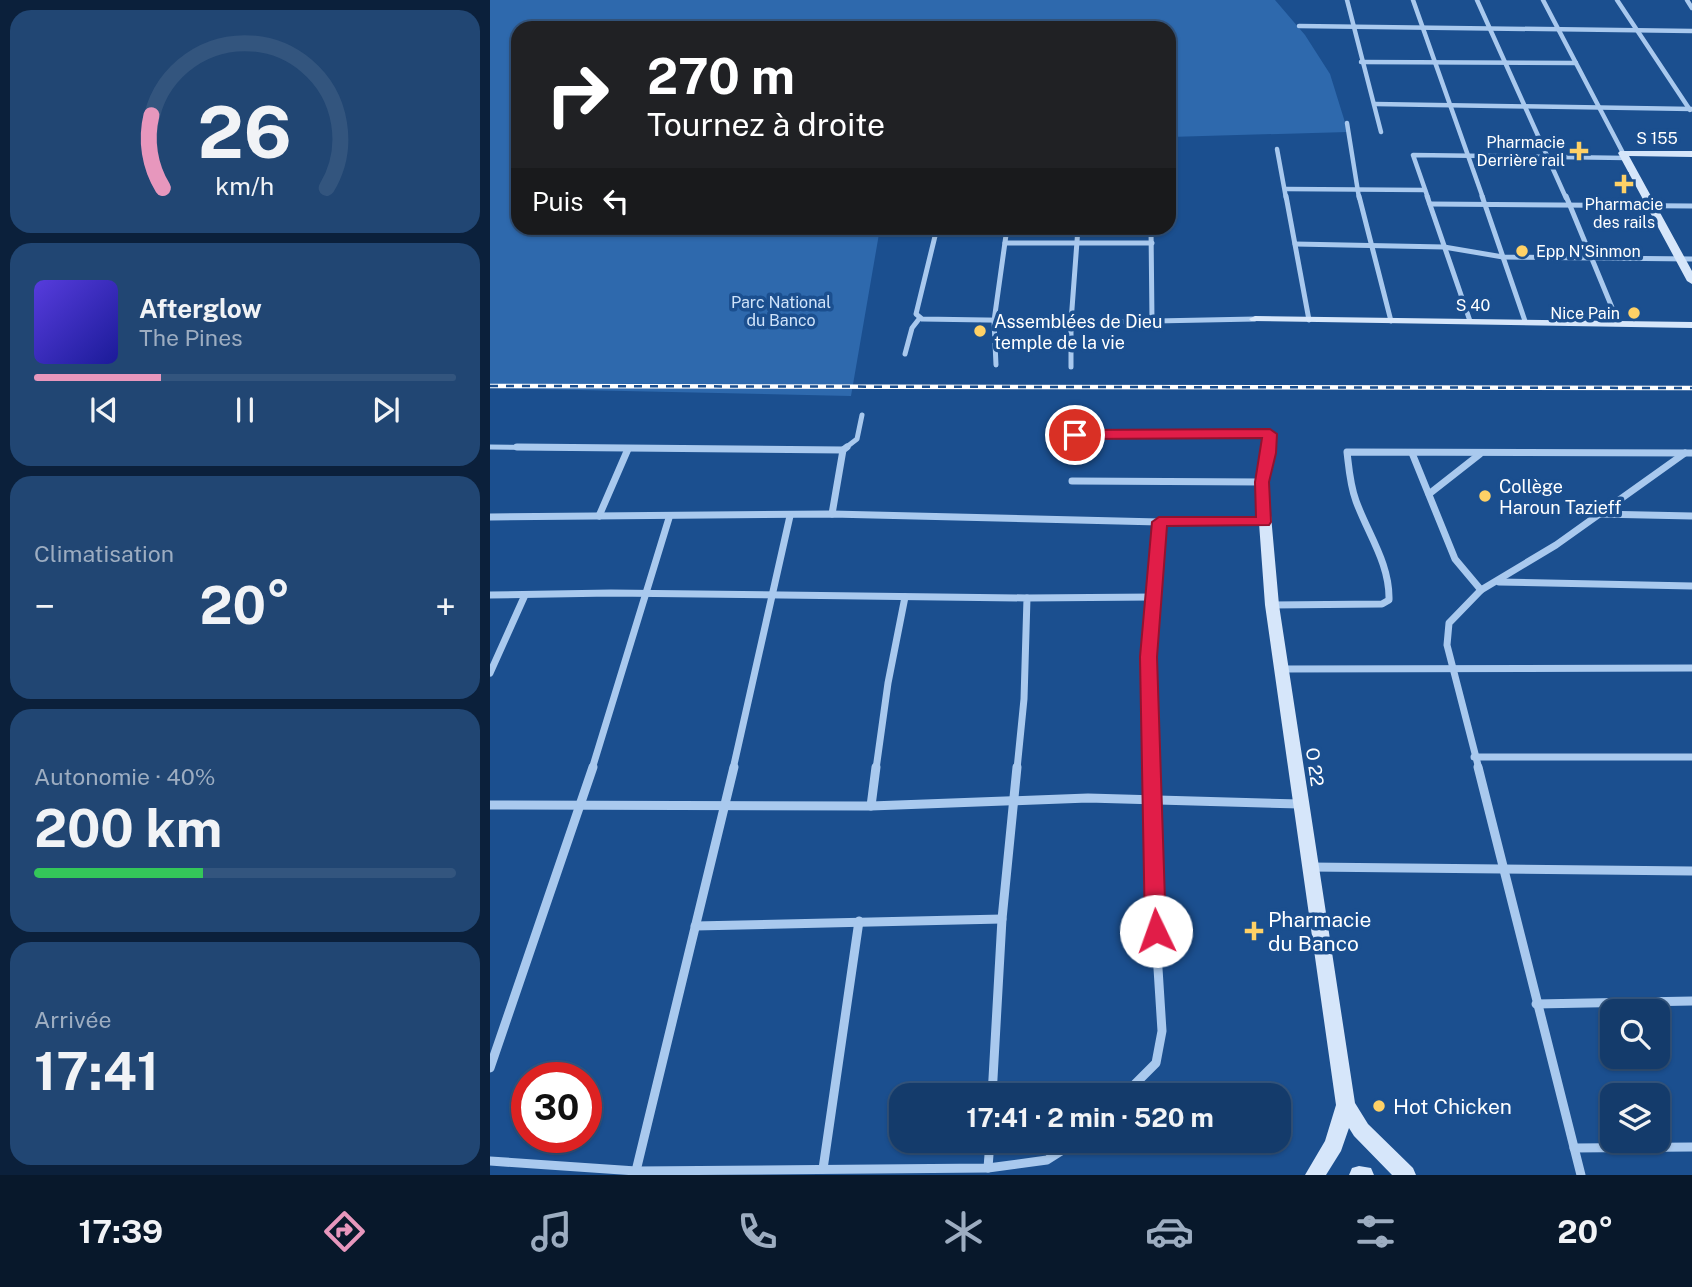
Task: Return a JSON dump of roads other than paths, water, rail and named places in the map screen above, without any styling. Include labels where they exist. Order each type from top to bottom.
[{"type":"street","points":[[1347,0],[1381,132]]},
{"type":"street","points":[[1413,0],[1525,321]]},
{"type":"street","points":[[1477,0],[1594,259]]},
{"type":"street","points":[[1543,0],[1651,206],[1686,259],[1692,281]]},
{"type":"street","points":[[1617,0],[1691,110]]},
{"type":"street","points":[[1687,0],[1692,8]]},
{"type":"street","points":[[1299,26],[1692,31]]},
{"type":"street","points":[[1361,62],[1576,63]]},
{"type":"street","points":[[1375,104],[1691,110]]},
{"type":"street","points":[[1347,122],[1357,190],[1391,321]]},
{"type":"street","points":[[1277,149],[1309,320]]},
{"type":"street","name":"S 155","points":[[1624,156],[1692,154]]},
{"type":"street","points":[[1470,321],[1413,155],[1548,158],[1624,156]]},
{"type":"street","points":[[1286,189],[1425,190]]},
{"type":"street","points":[[1430,204],[1692,206]]},
{"type":"street","points":[[919,318],[916,314],[935,235]]},
{"type":"street","points":[[996,365],[994,321],[1006,235]]},
{"type":"street","points":[[1071,368],[1071,322],[1078,235]]},
{"type":"street","points":[[1151,235],[1152,321]]},
{"type":"street","points":[[1005,243],[1152,243]]},
{"type":"street","points":[[1295,244],[1444,247],[1503,257],[1686,259]]},
{"type":"street","points":[[1594,259],[1591,262],[1618,323]]},
{"type":"street","points":[[919,318],[1071,322],[1255,319]]},
{"type":"street","points":[[905,354],[912,328],[919,318]]},
{"type":"street","name":"S 40","points":[[1255,319],[1692,325]]},
{"type":"street","points":[[490,447],[843,450],[857,439],[862,415]]},
{"type":"street","points":[[1051,435],[1270,434]]},
{"type":"street","name":"O 22","points":[[1270,434],[1269,453],[1262,482],[1272,605],[1346,1105]]},
{"type":"street","points":[[600,516],[628,449]]},
{"type":"street","points":[[832,514],[843,450]]},
{"type":"street","points":[[1272,605],[1382,604],[1388,600],[1390,591],[1385,573],[1352,489],[1347,452],[1688,453]]},
{"type":"street","points":[[1412,453],[1455,559],[1481,590]]},
{"type":"street","points":[[1429,494],[1480,453]]},
{"type":"street","points":[[1581,1175],[1536,1004],[1506,870],[1452,667],[1447,645],[1449,623],[1481,590],[1498,582],[1688,453]]},
{"type":"street","points":[[1072,481],[1262,482]]},
{"type":"street","points":[[490,517],[832,514],[1264,522]]},
{"type":"street","points":[[1598,514],[1692,516]]},
{"type":"street","points":[[636,1173],[774,597],[790,516]]},
{"type":"street","points":[[490,1068],[581,806],[669,517]]},
{"type":"street","points":[[1136,1083],[1156,1063],[1162,1031],[1154,906],[1148,657],[1159,522]]},
{"type":"street","points":[[1498,582],[1692,586]]},
{"type":"street","points":[[490,595],[1153,597]]},
{"type":"street","points":[[490,673],[525,595]]},
{"type":"street","points":[[871,806],[888,683],[905,597]]},
{"type":"street","points":[[993,1083],[1002,919],[1024,699],[1027,598]]},
{"type":"street","points":[[1281,669],[1692,668]]},
{"type":"street","points":[[1474,757],[1692,757]]},
{"type":"street","points":[[490,805],[871,806],[1088,798],[1301,804]]},
{"type":"street","points":[[1309,867],[1692,871]]},
{"type":"street","points":[[695,926],[859,920],[1002,919]]},
{"type":"street","points":[[823,1169],[859,920]]},
{"type":"street","points":[[1536,1004],[1692,1001]]},
{"type":"street","points":[[1315,1175],[1334,1145],[1346,1105]]},
{"type":"street","points":[[1346,1105],[1361,1130],[1406,1175]]},
{"type":"street","points":[[1574,1148],[1692,1147]]},
{"type":"street","points":[[988,1168],[989,1153]]},
{"type":"street","points":[[490,1161],[636,1173],[988,1168],[1037,1165],[1061,1153]]},
{"type":"railway","points":[[490,386],[1692,388]]},
{"type":"place","name":"Pharmacie Derrière rail","points":[[1579,151]]},
{"type":"place","name":"Pharmacie des rails","points":[[1624,184]]},
{"type":"place","name":"Epp N'Sinmon","points":[[1522,251]]},
{"type":"place","name":"Nice Pain","points":[[1634,313]]},
{"type":"place","name":"Assemblées de Dieu temple de la vie","points":[[980,331]]},
{"type":"place","name":"Collège Haroun Tazieff","points":[[1485,496]]},
{"type":"place","name":"Pharmacie du Banco","points":[[1254,931]]},
{"type":"place","name":"Hot Chicken","points":[[1379,1106]]},
{"type":"park label","name":"Parc National du Banco","points":[[781,311]]}]
